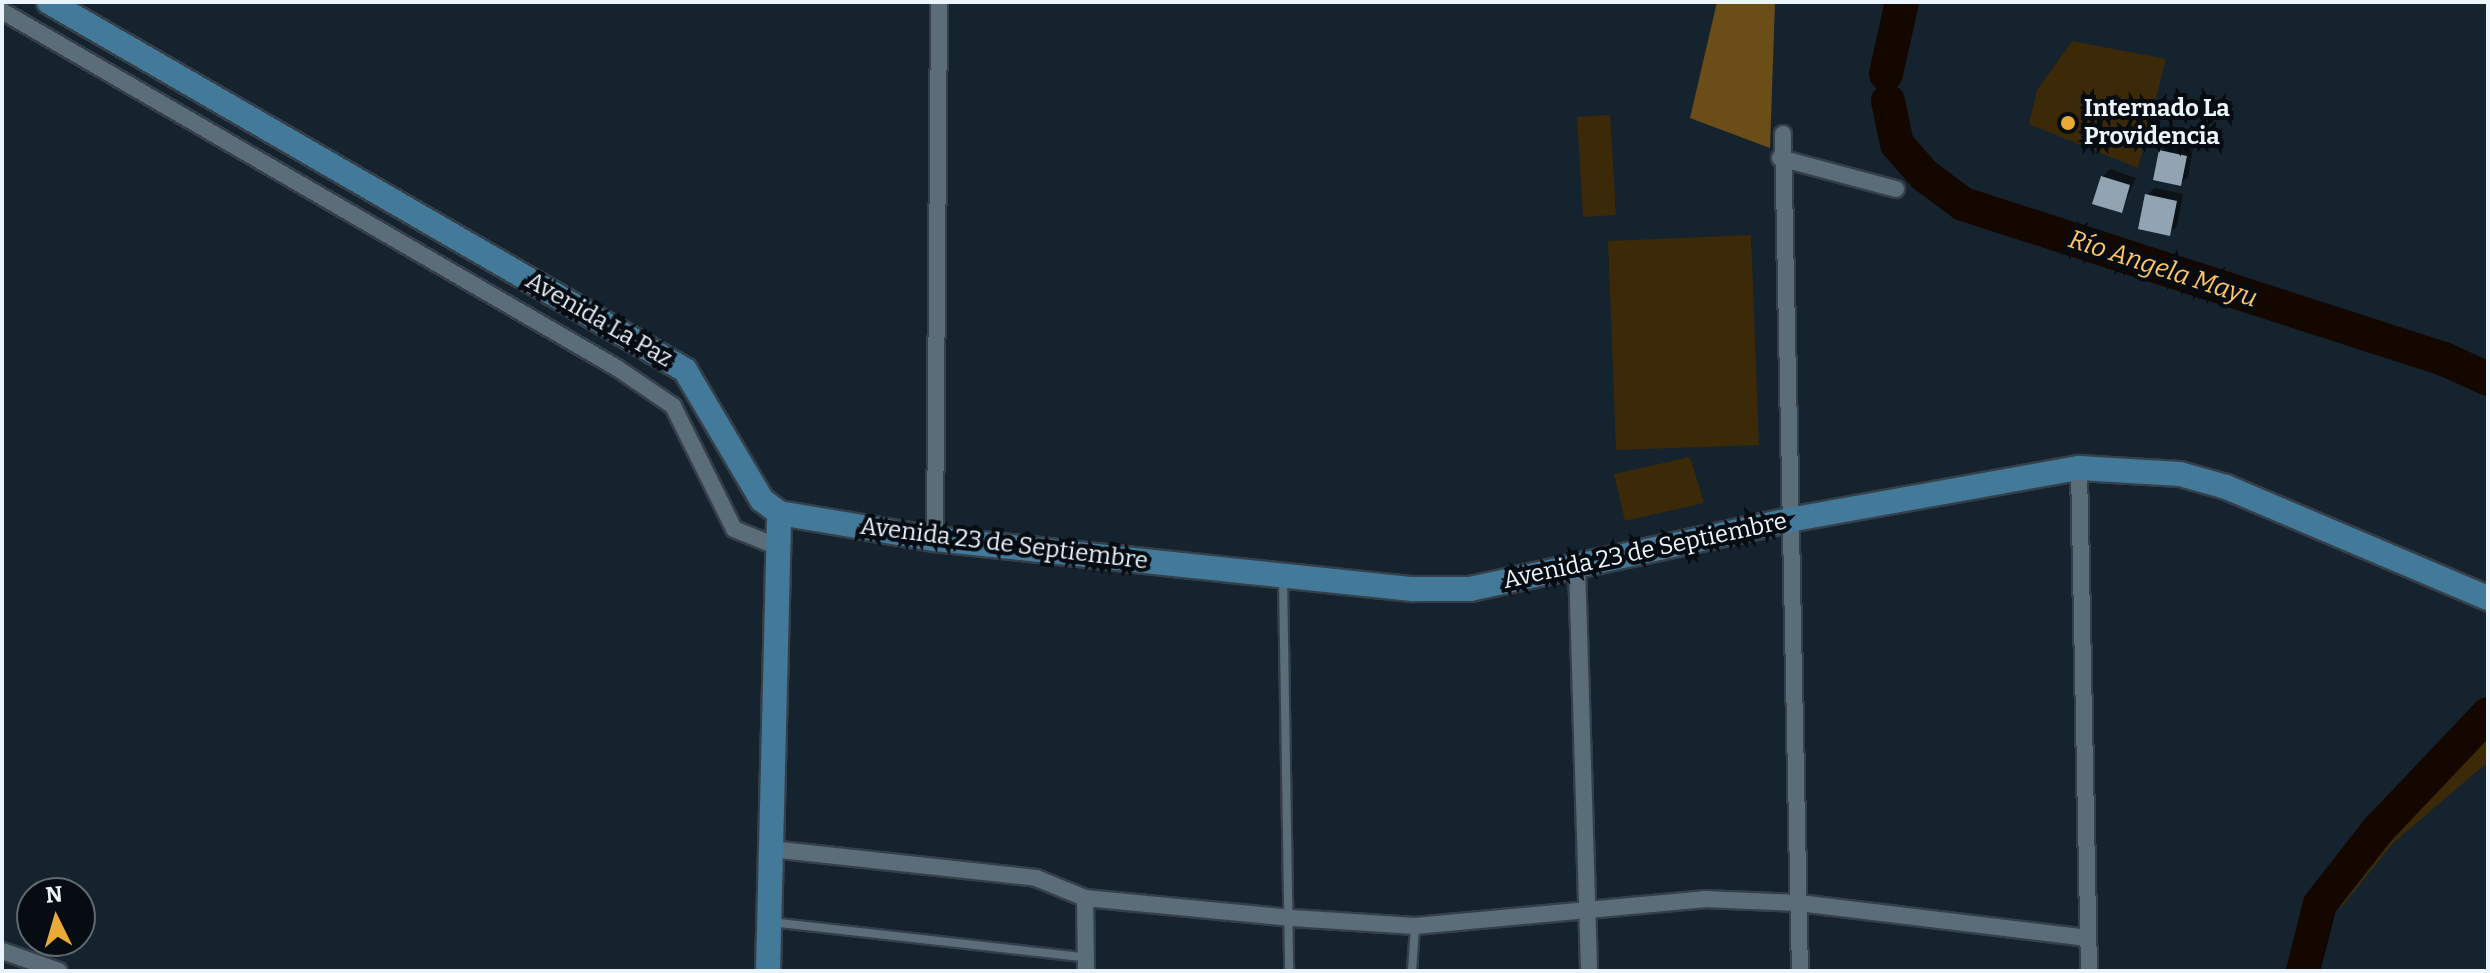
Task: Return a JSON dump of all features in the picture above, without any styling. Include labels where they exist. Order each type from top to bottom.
[{"type":"main road","name":"Avenida La Paz","points":[[49,2],[685,370],[762,500],[779,513]]},
{"type":"main road","name":"Avenida 23 de Septiembre","points":[[779,513],[935,539],[1283,576],[1470,589],[1789,520],[2079,468],[2180,474],[2226,487],[2488,598]]},
{"type":"main road","points":[[768,971],[779,513]]},
{"type":"street","points":[[935,539],[939,2]]},
{"type":"street","points":[[2,11],[628,375],[673,406],[734,529],[778,547]]},
{"type":"street","points":[[1783,134],[1780,158],[1800,971]]},
{"type":"street","points":[[1780,158],[1896,189]]},
{"type":"street","points":[[2079,468],[2089,971]]},
{"type":"street","points":[[1577,565],[1589,971]]},
{"type":"street","points":[[771,849],[1036,878],[1085,898],[1292,918],[1415,926],[1704,899],[1799,903],[2088,938]]},
{"type":"street","points":[[1085,898],[1085,964]]},
{"type":"street","points":[[2,951],[59,971]]},
{"type":"lane","points":[[1283,576],[1292,918],[1289,971]]},
{"type":"lane","points":[[770,921],[1085,964]]},
{"type":"lane","points":[[1412,971],[1415,926]]},
{"type":"shaded area","points":[[1717,2],[1775,2],[1770,148],[1690,118]]},
{"type":"shaded area","points":[[2072,41],[2166,59],[2138,168],[2029,124],[2037,90]]},
{"type":"shaded area","points":[[1610,115],[1616,215],[1583,217],[1577,117]]},
{"type":"shaded area","points":[[1751,235],[1759,445],[1616,450],[1608,241]]},
{"type":"shaded area","points":[[1690,457],[1704,503],[1625,521],[1614,474]]},
{"type":"shaded area","points":[[2488,731],[2488,762],[2393,843],[2340,909],[2345,887],[2390,830]]},
{"type":"building","points":[[2159,150],[2187,156],[2181,186],[2153,180]]},
{"type":"building","points":[[2101,176],[2130,185],[2122,213],[2092,204]]},
{"type":"building","points":[[2145,194],[2177,201],[2170,236],[2138,229]]},
{"type":"waterway","name":"Río Angela Mayu","points":[[1886,74],[1902,2]]},
{"type":"waterway","name":"Río Angela Mayu","points":[[1888,101],[1897,144],[1924,175],[1963,204],[2444,359],[2488,379]]},
{"type":"waterway","name":"Río Angela Mayu","points":[[2303,971],[2320,904],[2378,830],[2488,714]]},
{"type":"place","name":"Internado La Providencia","points":[[2068,123]]}]
